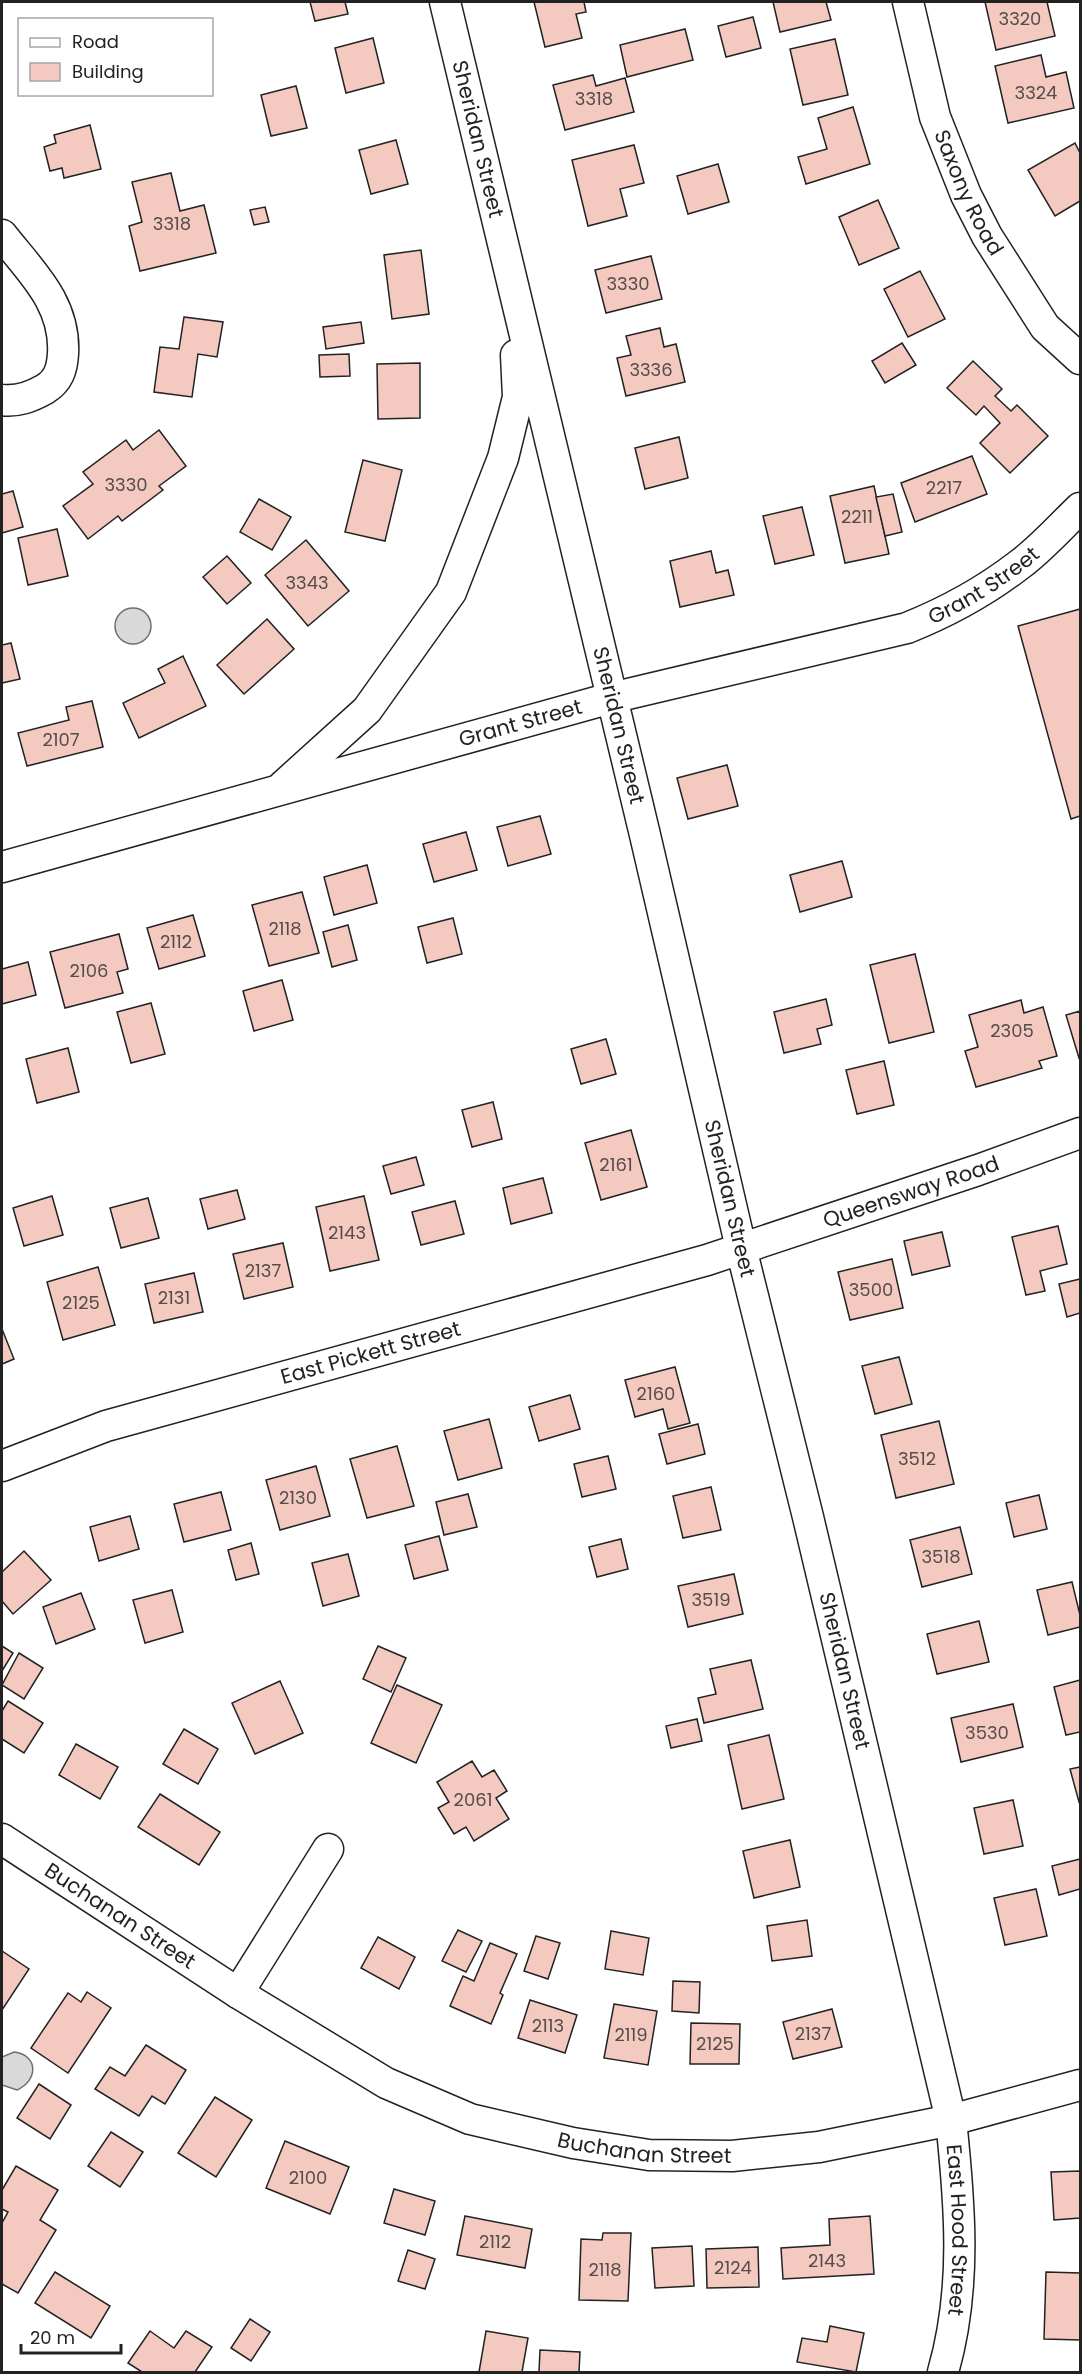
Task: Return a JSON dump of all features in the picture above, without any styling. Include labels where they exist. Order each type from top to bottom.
[{"type":"street","name":"Sheridan Street","points":[[445,2],[951,2120]]},
{"type":"street","name":"Saxony Road","points":[[908,2],[935,117],[966,195],[987,236],[1045,327],[1080,358]]},
{"type":"street","points":[[2,235],[38,277],[54,304],[64,337],[63,363],[56,382],[33,396],[14,401],[2,400]]},
{"type":"street","name":"Sheridan Street","points":[[277,791],[367,710],[451,592],[503,458],[518,397],[512,277]]},
{"type":"street","name":"Grant Street","points":[[2,867],[611,698],[907,628],[942,614],[987,588],[1021,564],[1080,508]]},
{"type":"street","name":"Queensway Road","points":[[741,1248],[978,1170],[1080,1133]]},
{"type":"street","name":"East Pickett Street","points":[[2,1466],[106,1426],[707,1260],[741,1248]]},
{"type":"street","name":"Buchanan Street","points":[[2,1839],[238,1993],[386,2083],[470,2119],[573,2143],[649,2155],[732,2156],[819,2147],[951,2120],[1080,2085]]},
{"type":"street","points":[[238,1993],[328,1849]]},
{"type":"street","name":"East Hood Street","points":[[943,2373],[957,2300],[961,2253],[960,2210],[951,2120]]},
{"type":"shaded area","points":[[133,608],[146,613],[151,626],[146,639],[133,644],[120,639],[115,626],[120,613]]},
{"type":"shaded area","points":[[14,2052],[28,2058],[33,2069],[29,2081],[17,2090],[2,2085],[2,2057]]},
{"type":"building","points":[[310,2],[345,2],[348,14],[315,21]]},
{"type":"building","points":[[534,2],[584,2],[586,12],[576,14],[582,38],[545,47]]},
{"type":"building","points":[[773,2],[826,2],[831,20],[780,32]]},
{"type":"building","points":[[985,2],[1047,2],[1055,36],[996,50]]},
{"type":"building","points":[[753,17],[761,48],[726,57],[718,26]]},
{"type":"building","points":[[685,29],[693,60],[627,77],[620,45]]},
{"type":"building","points":[[373,38],[384,83],[346,93],[335,48]]},
{"type":"building","points":[[835,39],[848,95],[803,105],[790,49]]},
{"type":"building","points":[[1041,55],[1046,77],[1066,72],[1074,108],[1008,123],[995,66]]},
{"type":"building","points":[[593,75],[596,86],[625,78],[634,112],[565,130],[553,85]]},
{"type":"building","points":[[296,86],[307,128],[271,136],[261,95]]},
{"type":"building","points":[[853,107],[870,164],[806,184],[798,157],[827,149],[818,118]]},
{"type":"building","points":[[90,125],[101,169],[64,178],[62,168],[50,171],[44,147],[56,143],[54,135]]},
{"type":"building","points":[[396,140],[408,184],[371,194],[359,150]]},
{"type":"building","points":[[1075,143],[1080,153],[1080,201],[1055,216],[1028,170]]},
{"type":"building","points":[[634,145],[644,183],[620,189],[627,216],[588,226],[572,160]]},
{"type":"building","points":[[718,164],[729,202],[688,214],[677,176]]},
{"type":"building","points":[[171,173],[180,211],[204,205],[216,253],[140,271],[129,226],[142,222],[132,182]]},
{"type":"building","points":[[878,200],[899,248],[859,265],[839,217]]},
{"type":"building","points":[[265,207],[269,222],[254,225],[250,210]]},
{"type":"building","points":[[421,250],[429,314],[392,319],[384,255]]},
{"type":"building","points":[[651,256],[662,299],[606,313],[595,270]]},
{"type":"building","points":[[920,271],[945,319],[908,337],[884,289]]},
{"type":"building","points":[[184,317],[223,322],[217,357],[198,354],[192,397],[154,392],[160,347],[179,349]]},
{"type":"building","points":[[361,322],[364,343],[326,349],[323,327]]},
{"type":"building","points":[[660,328],[664,347],[676,344],[685,382],[626,396],[617,358],[631,355],[626,336]]},
{"type":"building","points":[[902,343],[916,365],[885,383],[872,361]]},
{"type":"building","points":[[349,354],[350,376],[320,377],[319,355]]},
{"type":"building","points":[[973,361],[1002,389],[995,396],[1011,411],[1017,405],[1048,436],[1010,473],[980,443],[1000,423],[984,406],[976,415],[947,388]]},
{"type":"building","points":[[420,363],[420,418],[378,419],[377,364]]},
{"type":"building","points":[[159,430],[186,466],[159,486],[163,490],[122,521],[118,516],[88,539],[63,506],[93,484],[83,472],[126,440],[133,450]]},
{"type":"building","points":[[679,437],[688,478],[645,489],[635,448]]},
{"type":"building","points":[[972,456],[987,494],[915,522],[901,483]]},
{"type":"building","points":[[363,460],[402,470],[385,541],[345,532]]},
{"type":"building","points":[[874,486],[889,554],[845,563],[830,496]]},
{"type":"building","points":[[13,491],[23,527],[2,533],[2,494]]},
{"type":"building","points":[[893,494],[902,532],[885,536],[876,497]]},
{"type":"building","points":[[259,499],[291,517],[272,550],[240,532]]},
{"type":"building","points":[[802,507],[814,555],[775,564],[763,516]]},
{"type":"building","points":[[57,529],[68,576],[28,585],[18,538]]},
{"type":"building","points":[[306,540],[349,591],[308,626],[265,575]]},
{"type":"building","points":[[711,551],[716,573],[728,570],[734,595],[680,607],[670,561]]},
{"type":"building","points":[[227,556],[251,583],[227,604],[203,577]]},
{"type":"building","points":[[1080,609],[1080,816],[1071,819],[1018,626]]},
{"type":"building","points":[[267,619],[294,649],[244,694],[217,665]]},
{"type":"building","points":[[11,643],[20,679],[2,683],[2,645]]},
{"type":"building","points":[[183,656],[206,706],[139,738],[123,703],[165,683],[158,669]]},
{"type":"building","points":[[92,701],[103,747],[27,766],[18,733],[69,720],[66,707]]},
{"type":"building","points":[[727,765],[738,806],[688,819],[677,778]]},
{"type":"building","points":[[540,816],[551,854],[508,866],[497,827]]},
{"type":"building","points":[[466,832],[477,870],[434,882],[423,844]]},
{"type":"building","points":[[842,861],[852,897],[800,912],[790,875]]},
{"type":"building","points":[[367,865],[377,903],[334,915],[324,877]]},
{"type":"building","points":[[302,892],[319,953],[269,966],[252,905]]},
{"type":"building","points":[[193,915],[205,956],[159,969],[147,928]]},
{"type":"building","points":[[453,918],[462,954],[427,963],[418,927]]},
{"type":"building","points":[[348,925],[357,960],[332,967],[323,932]]},
{"type":"building","points":[[119,934],[128,969],[117,972],[123,993],[65,1008],[50,952]]},
{"type":"building","points":[[915,954],[934,1032],[889,1043],[870,965]]},
{"type":"building","points":[[28,962],[36,995],[2,1004],[2,969]]},
{"type":"building","points":[[282,980],[293,1020],[254,1031],[243,991]]},
{"type":"building","points":[[826,999],[832,1025],[817,1029],[821,1044],[784,1053],[774,1012]]},
{"type":"building","points":[[1021,1000],[1024,1013],[1043,1007],[1057,1056],[1039,1061],[1042,1068],[976,1087],[965,1051],[978,1047],[969,1015]]},
{"type":"building","points":[[151,1003],[165,1054],[131,1063],[117,1012]]},
{"type":"building","points":[[1080,1011],[1080,1057],[1079,1058],[1066,1015]]},
{"type":"building","points":[[606,1039],[616,1074],[581,1084],[571,1049]]},
{"type":"building","points":[[68,1048],[79,1092],[37,1103],[26,1059]]},
{"type":"building","points":[[884,1061],[894,1105],[857,1114],[846,1070]]},
{"type":"building","points":[[493,1102],[502,1139],[472,1147],[462,1110]]},
{"type":"building","points":[[631,1130],[647,1187],[601,1200],[585,1143]]},
{"type":"building","points":[[416,1157],[424,1185],[391,1194],[383,1166]]},
{"type":"building","points":[[543,1178],[552,1213],[511,1224],[503,1188]]},
{"type":"building","points":[[237,1190],[245,1219],[208,1229],[200,1199]]},
{"type":"building","points":[[52,1196],[63,1235],[24,1246],[13,1208]]},
{"type":"building","points":[[364,1196],[379,1260],[330,1271],[316,1207]]},
{"type":"building","points":[[148,1198],[159,1238],[121,1248],[110,1208]]},
{"type":"building","points":[[455,1201],[464,1234],[421,1245],[412,1212]]},
{"type":"building","points":[[1058,1226],[1067,1264],[1040,1271],[1045,1291],[1026,1295],[1012,1237]]},
{"type":"building","points":[[942,1232],[950,1266],[912,1275],[904,1241]]},
{"type":"building","points":[[283,1243],[293,1287],[244,1299],[233,1254]]},
{"type":"building","points":[[892,1259],[903,1308],[850,1320],[838,1272]]},
{"type":"building","points":[[98,1267],[115,1325],[63,1340],[47,1282]]},
{"type":"building","points":[[194,1273],[203,1312],[154,1323],[145,1284]]},
{"type":"building","points":[[1080,1279],[1080,1313],[1067,1317],[1059,1284]]},
{"type":"building","points":[[2,1329],[14,1359],[2,1364]]},
{"type":"building","points":[[899,1357],[912,1404],[875,1414],[862,1366]]},
{"type":"building","points":[[675,1367],[690,1423],[668,1429],[663,1409],[635,1417],[625,1380]]},
{"type":"building","points":[[570,1395],[580,1429],[539,1441],[529,1407]]},
{"type":"building","points":[[489,1419],[502,1468],[458,1480],[444,1431]]},
{"type":"building","points":[[939,1421],[954,1484],[896,1498],[881,1435]]},
{"type":"building","points":[[698,1424],[705,1454],[667,1464],[659,1434]]},
{"type":"building","points":[[397,1446],[414,1506],[367,1518],[350,1459]]},
{"type":"building","points":[[608,1456],[616,1489],[582,1497],[574,1464]]},
{"type":"building","points":[[316,1466],[330,1516],[280,1530],[266,1480]]},
{"type":"building","points":[[711,1487],[721,1530],[683,1538],[673,1496]]},
{"type":"building","points":[[221,1492],[231,1530],[184,1542],[174,1504]]},
{"type":"building","points":[[468,1494],[477,1527],[444,1535],[436,1502]]},
{"type":"building","points":[[1039,1495],[1047,1529],[1014,1537],[1006,1503]]},
{"type":"building","points":[[130,1516],[139,1549],[99,1561],[90,1527]]},
{"type":"building","points":[[960,1527],[972,1574],[922,1587],[910,1540]]},
{"type":"building","points":[[439,1536],[448,1570],[414,1579],[405,1545]]},
{"type":"building","points":[[621,1539],[628,1569],[597,1577],[589,1547]]},
{"type":"building","points":[[251,1543],[259,1574],[236,1580],[228,1550]]},
{"type":"building","points":[[24,1551],[51,1580],[13,1614],[2,1601],[2,1572]]},
{"type":"building","points":[[348,1554],[359,1596],[323,1606],[312,1563]]},
{"type":"building","points":[[734,1574],[743,1614],[688,1627],[678,1586]]},
{"type":"building","points":[[1072,1582],[1080,1615],[1080,1627],[1048,1635],[1037,1590]]},
{"type":"building","points":[[172,1590],[183,1632],[145,1643],[133,1600]]},
{"type":"building","points":[[81,1593],[95,1629],[56,1644],[43,1607]]},
{"type":"building","points":[[979,1621],[989,1662],[937,1674],[927,1634]]},
{"type":"building","points":[[2,1646],[13,1653],[2,1671]]},
{"type":"building","points":[[378,1646],[406,1658],[391,1692],[363,1679]]},
{"type":"building","points":[[19,1653],[43,1668],[24,1699],[2,1685]]},
{"type":"building","points":[[751,1660],[763,1709],[704,1723],[698,1698],[716,1694],[710,1669]]},
{"type":"building","points":[[1080,1680],[1080,1732],[1066,1735],[1054,1687]]},
{"type":"building","points":[[280,1681],[303,1733],[255,1754],[232,1703]]},
{"type":"building","points":[[397,1685],[442,1705],[416,1763],[371,1743]]},
{"type":"building","points":[[8,1701],[43,1723],[24,1753],[2,1739],[2,1711]]},
{"type":"building","points":[[1013,1704],[1023,1747],[961,1762],[951,1718]]},
{"type":"building","points":[[697,1719],[702,1741],[671,1748],[666,1726]]},
{"type":"building","points":[[184,1729],[218,1749],[198,1784],[163,1764]]},
{"type":"building","points":[[769,1735],[784,1799],[742,1809],[728,1745]]},
{"type":"building","points":[[76,1744],[118,1767],[100,1799],[59,1775]]},
{"type":"building","points":[[472,1761],[482,1777],[494,1770],[507,1791],[496,1798],[509,1819],[474,1841],[466,1827],[454,1834],[438,1808],[449,1802],[437,1782]]},
{"type":"building","points":[[1080,1767],[1080,1801],[1079,1802],[1070,1769]]},
{"type":"building","points":[[160,1794],[220,1832],[199,1865],[138,1827]]},
{"type":"building","points":[[1013,1800],[1023,1846],[984,1854],[974,1808]]},
{"type":"building","points":[[790,1840],[800,1887],[754,1898],[743,1851]]},
{"type":"building","points":[[1080,1859],[1080,1889],[1059,1895],[1052,1866]]},
{"type":"building","points":[[1036,1889],[1047,1936],[1005,1945],[994,1898]]},
{"type":"building","points":[[807,1920],[812,1956],[772,1961],[767,1926]]},
{"type":"building","points":[[458,1930],[482,1941],[466,1972],[442,1961]]},
{"type":"building","points":[[611,1931],[649,1938],[643,1975],[605,1969]]},
{"type":"building","points":[[536,1936],[560,1943],[548,1979],[524,1971]]},
{"type":"building","points":[[378,1937],[415,1957],[399,1989],[361,1968]]},
{"type":"building","points":[[490,1943],[517,1954],[500,1993],[503,1995],[491,2024],[450,2006],[463,1976],[474,1981]]},
{"type":"building","points":[[2,1951],[29,1969],[2,2010]]},
{"type":"building","points":[[673,1981],[700,1982],[699,2013],[672,2011]]},
{"type":"building","points":[[87,1992],[111,2008],[68,2073],[31,2048],[68,1993],[81,2002]]},
{"type":"building","points":[[530,2000],[577,2015],[565,2053],[518,2038]]},
{"type":"building","points":[[614,2004],[657,2011],[648,2065],[604,2058]]},
{"type":"building","points":[[832,2009],[842,2047],[793,2059],[783,2022]]},
{"type":"building","points":[[691,2023],[740,2024],[739,2064],[690,2064]]},
{"type":"building","points":[[146,2045],[186,2070],[165,2104],[152,2096],[139,2116],[95,2089],[110,2067],[125,2076]]},
{"type":"building","points":[[39,2084],[71,2105],[50,2139],[17,2118]]},
{"type":"building","points":[[215,2097],[252,2120],[216,2177],[178,2153]]},
{"type":"building","points":[[111,2132],[143,2152],[120,2187],[88,2166]]},
{"type":"building","points":[[285,2141],[349,2167],[330,2214],[266,2188]]},
{"type":"building","points":[[16,2166],[58,2190],[40,2220],[56,2230],[18,2293],[2,2284],[2,2223],[8,2212],[2,2209],[2,2190]]},
{"type":"building","points":[[1080,2171],[1080,2218],[1054,2220],[1051,2172]]},
{"type":"building","points":[[394,2189],[435,2201],[425,2235],[384,2223]]},
{"type":"building","points":[[465,2216],[532,2229],[525,2268],[457,2255]]},
{"type":"building","points":[[870,2216],[874,2274],[783,2279],[781,2248],[830,2245],[829,2219]]},
{"type":"building","points":[[603,2233],[631,2233],[628,2301],[579,2300],[581,2239],[602,2240]]},
{"type":"building","points":[[692,2246],[694,2286],[655,2288],[652,2248]]},
{"type":"building","points":[[758,2247],[759,2287],[707,2288],[706,2249]]},
{"type":"building","points":[[408,2250],[435,2259],[425,2289],[398,2281]]},
{"type":"building","points":[[55,2272],[110,2306],[91,2338],[35,2303]]},
{"type":"building","points":[[1046,2272],[1080,2273],[1080,2340],[1044,2339]]},
{"type":"building","points":[[250,2319],[270,2332],[251,2361],[231,2348]]},
{"type":"building","points":[[830,2326],[864,2333],[856,2372],[797,2362],[802,2338],[827,2342]]},
{"type":"building","points":[[150,2331],[174,2348],[186,2331],[212,2347],[195,2372],[142,2372],[128,2363]]},
{"type":"building","points":[[486,2331],[528,2338],[522,2372],[479,2372]]},
{"type":"building","points":[[540,2350],[580,2352],[579,2372],[539,2372]]}]
